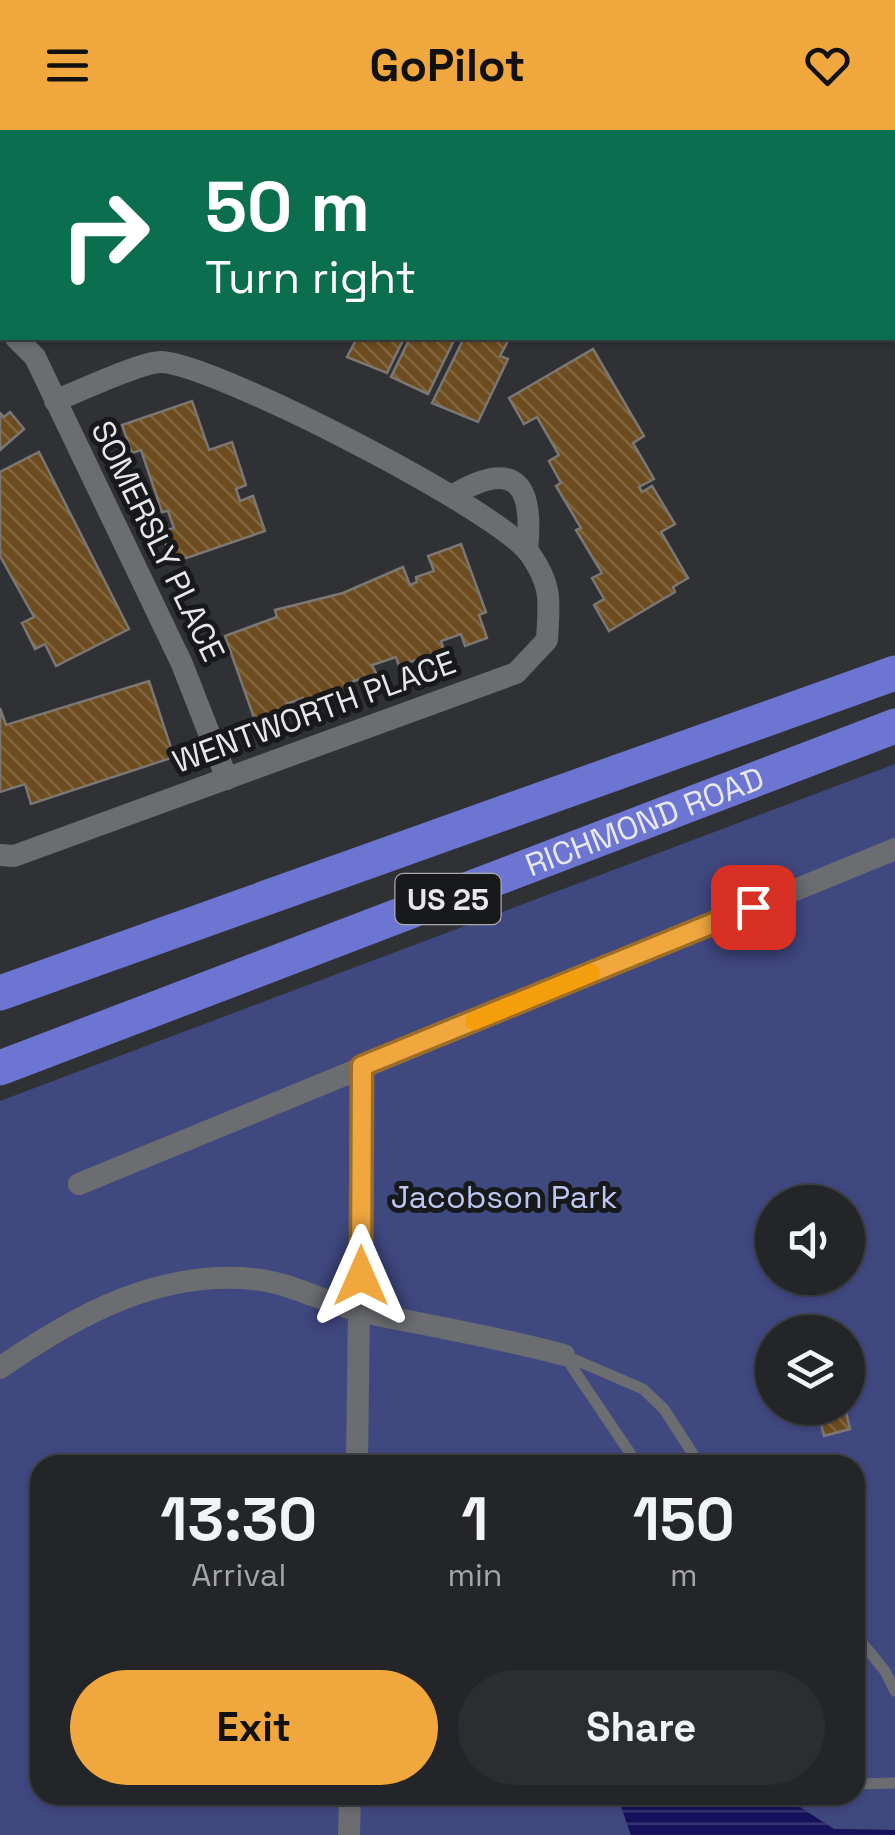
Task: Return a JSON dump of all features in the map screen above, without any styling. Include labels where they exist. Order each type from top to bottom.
[{"type":"highway","name":"RICHMOND ROAD","points":[[0,993],[895,673]]},
{"type":"highway","name":"RICHMOND ROAD","points":[[0,1068],[895,726]]},
{"type":"street","name":"SOMERSLY PLACE","points":[[18,340],[36,357],[182,664],[228,779]]},
{"type":"street","name":"WENTWORTH PLACE","points":[[0,856],[14,856],[516,673],[547,640],[549,586],[527,550],[455,494],[213,374],[159,362],[55,400]]},
{"type":"street","name":"WENTWORTH PLACE","points":[[455,494],[487,476],[506,477],[526,496],[531,515],[527,550]]},
{"type":"street","points":[[79,1184],[895,849]]},
{"type":"street","points":[[356,1455],[362,1066]]},
{"type":"street","points":[[0,1368],[110,1300],[192,1278],[256,1279],[360,1311],[480,1332],[564,1355]]},
{"type":"street","points":[[349,1835],[350,1805]]},
{"type":"lane","points":[[564,1355],[631,1455]]},
{"type":"lane","points":[[564,1355],[642,1389],[664,1409],[694,1455]]},
{"type":"lane","points":[[865,1648],[895,1691]]},
{"type":"lane","points":[[865,1784],[895,1784]]},
{"type":"green space","name":"Jacobson Park","points":[[895,764],[895,1830],[834,1829],[797,1805],[865,1805],[865,1455],[30,1455],[30,1805],[620,1805],[631,1835],[0,1835],[0,1101]]},
{"type":"shaded area","points":[[620,1805],[797,1805],[834,1829],[895,1830],[895,1835],[631,1835]]},
{"type":"building","points":[[356,340],[403,340],[387,373],[347,357]]},
{"type":"building","points":[[409,340],[454,340],[428,394],[391,377]]},
{"type":"building","points":[[463,340],[508,341],[500,356],[508,359],[478,422],[432,403]]},
{"type":"building","points":[[593,349],[644,436],[633,443],[654,479],[639,487],[642,492],[652,486],[675,524],[661,532],[688,578],[673,587],[675,592],[609,631],[594,605],[604,599],[592,578],[602,573],[556,486],[561,483],[549,461],[559,455],[537,417],[524,424],[509,398]]},
{"type":"building","points":[[192,401],[209,450],[232,442],[246,485],[236,489],[240,501],[253,496],[265,531],[172,563],[162,532],[174,528],[168,511],[162,512],[141,450],[132,453],[122,425]]},
{"type":"building","points":[[10,412],[24,429],[0,450],[0,413],[4,417]]},
{"type":"building","points":[[39,452],[129,629],[56,666],[45,644],[35,649],[22,623],[34,617],[0,556],[0,472]]},
{"type":"building","points":[[461,544],[486,612],[479,615],[487,638],[465,646],[461,634],[441,641],[444,650],[399,666],[396,657],[372,665],[376,673],[349,683],[353,693],[307,710],[303,698],[286,704],[290,714],[257,726],[225,636],[277,617],[275,610],[343,593],[403,567],[410,585],[417,582],[416,577],[434,571],[428,556]]},
{"type":"building","points":[[149,681],[174,757],[31,804],[25,784],[0,792],[0,708],[6,725]]},
{"type":"building","points":[[821,1425],[849,1425],[850,1429],[824,1436]]},
{"type":"slow traffic","points":[[474,1021],[591,973]]},
{"type":"route","points":[[361,1276],[362,1066],[753,907]]}]
